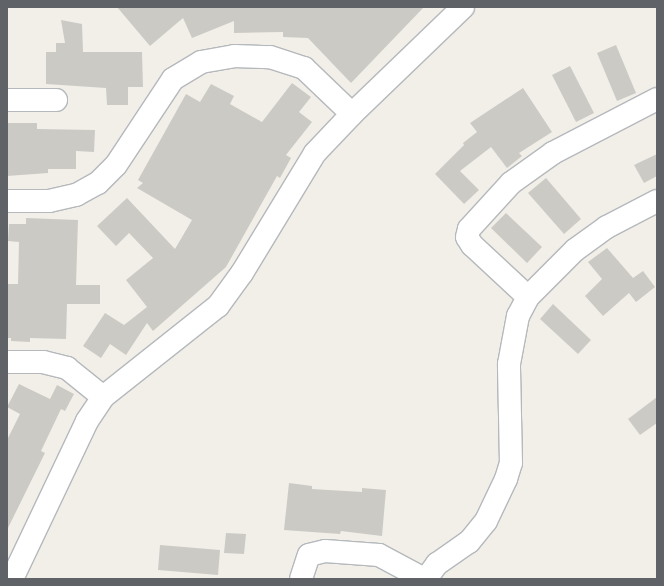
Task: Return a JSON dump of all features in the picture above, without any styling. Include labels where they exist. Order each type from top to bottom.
[{"type":"lane","points":[[12,579],[87,421],[103,397],[218,306],[242,273],[314,153],[352,114],[463,7]]},
{"type":"lane","points":[[7,200],[50,201],[76,195],[98,183],[116,165],[173,79],[201,62],[234,56],[270,57],[304,68],[352,114]]},
{"type":"lane","points":[[528,297],[472,245],[467,237],[469,229],[511,183],[547,158],[599,127],[657,98]]},
{"type":"lane","points":[[7,100],[56,100]]},
{"type":"lane","points":[[301,579],[309,555],[325,551],[380,555],[425,579],[437,564],[469,542],[486,521],[506,479],[511,457],[509,364],[518,316],[528,297],[575,250],[607,228],[657,201]]},
{"type":"lane","points":[[7,362],[42,362],[67,368],[103,397]]},
{"type":"building","points":[[117,7],[424,7],[351,83],[308,38],[283,37],[283,32],[234,33],[234,21],[192,38],[183,18],[150,46]]},
{"type":"building","points":[[61,20],[82,24],[83,52],[142,52],[143,87],[128,87],[128,105],[107,105],[106,88],[46,84],[46,52],[56,52],[56,43],[65,43]]},
{"type":"building","points":[[616,45],[636,93],[617,101],[597,53]]},
{"type":"building","points":[[570,66],[594,113],[576,122],[552,75]]},
{"type":"building","points":[[292,83],[311,97],[299,112],[312,122],[286,155],[291,158],[280,178],[277,176],[226,267],[153,331],[147,323],[126,355],[110,344],[101,358],[83,346],[105,313],[124,325],[147,307],[126,280],[153,258],[129,233],[116,246],[97,226],[127,198],[175,249],[192,220],[137,188],[143,183],[138,180],[186,94],[200,102],[211,84],[234,96],[230,104],[262,122]]},
{"type":"building","points":[[523,88],[552,132],[519,153],[522,156],[507,168],[491,147],[460,171],[479,190],[464,204],[435,174],[464,145],[463,143],[477,132],[470,123]]},
{"type":"building","points":[[7,123],[37,123],[37,129],[95,130],[94,152],[76,151],[76,169],[48,169],[48,173],[7,176]]},
{"type":"building","points":[[657,154],[657,176],[644,183],[634,165]]},
{"type":"building","points":[[546,178],[581,219],[564,234],[528,193]]},
{"type":"building","points":[[506,213],[542,247],[527,263],[491,228]]},
{"type":"building","points":[[26,218],[78,220],[76,285],[100,285],[100,304],[67,304],[66,339],[30,338],[30,342],[11,341],[11,338],[7,338],[7,284],[18,284],[19,242],[8,241],[9,224],[26,224]]},
{"type":"building","points":[[607,248],[633,278],[643,271],[655,287],[636,302],[629,293],[603,316],[585,296],[602,279],[588,262]]},
{"type":"building","points":[[553,304],[591,340],[578,354],[540,319]]},
{"type":"building","points":[[19,384],[50,399],[57,385],[74,394],[65,411],[61,409],[41,451],[45,453],[7,530],[7,440],[20,414],[7,407]]},
{"type":"building","points":[[657,397],[657,423],[640,435],[628,419]]},
{"type":"building","points":[[289,483],[312,486],[312,489],[362,492],[362,488],[386,490],[382,536],[341,531],[340,534],[284,530]]},
{"type":"building","points":[[226,533],[246,534],[244,554],[224,553]]},
{"type":"building","points":[[160,545],[220,550],[218,575],[158,570]]}]
